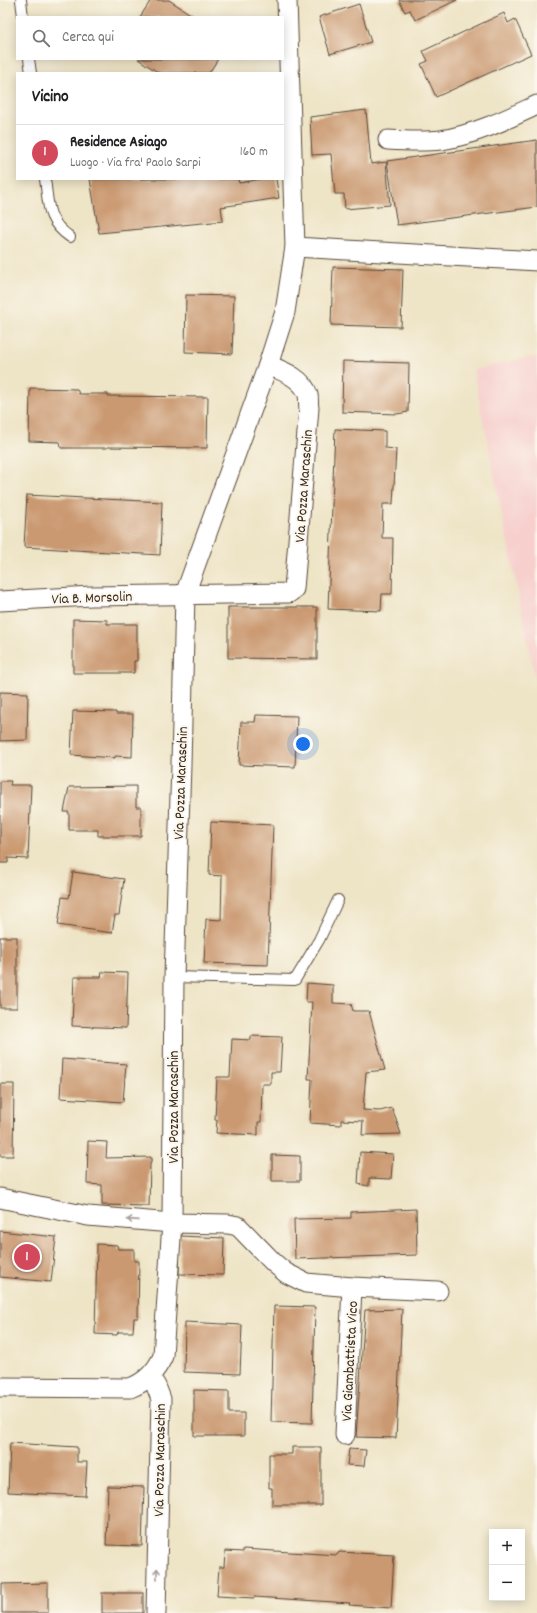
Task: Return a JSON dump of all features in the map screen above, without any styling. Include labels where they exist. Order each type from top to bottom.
[{"type":"street","name":"Via Pozza Maraschin","points":[[156,1613],[161,1399],[156,1386],[150,1377],[158,1367],[163,1356],[172,1223],[174,977],[185,594],[268,365],[285,312],[295,247],[287,0]]},
{"type":"street","points":[[388,140],[416,142],[441,140],[501,121],[537,105]]},
{"type":"street","points":[[295,247],[537,262]]},
{"type":"street","name":"Via Pozza Maraschin","points":[[185,594],[289,593],[294,589],[309,408],[308,394],[302,384],[286,372],[268,365]]},
{"type":"street","name":"Via B. Morsolin","points":[[0,601],[92,596],[185,594]]},
{"type":"street","name":"Via Giambattista Vico","points":[[0,1198],[88,1216],[172,1223],[228,1224],[238,1226],[286,1273],[306,1283],[438,1292]]},
{"type":"street","name":"Via Giambattista Vico","points":[[345,1435],[352,1287]]},
{"type":"street","points":[[0,1387],[130,1388],[140,1384],[150,1377]]},
{"type":"lane","points":[[21,0],[23,16]]},
{"type":"lane","points":[[29,60],[31,72]]},
{"type":"lane","points":[[45,180],[50,214],[58,229],[70,237]]},
{"type":"lane","points":[[174,977],[295,980],[319,940],[338,900]]},
{"type":"shaded area","points":[[537,356],[537,687],[473,370]]},
{"type":"building","points":[[151,0],[169,0],[193,16],[141,16]]},
{"type":"building","points":[[399,0],[457,0],[415,20],[410,10],[405,12]]},
{"type":"building","points":[[359,4],[371,42],[330,54],[319,17]]},
{"type":"building","points":[[504,13],[508,23],[515,19],[531,54],[436,97],[421,64],[428,61],[423,51]]},
{"type":"building","points":[[140,60],[217,60],[210,72],[158,72]]},
{"type":"building","points":[[366,110],[371,164],[386,162],[390,205],[345,209],[344,194],[335,194],[331,154],[312,155],[310,117]]},
{"type":"building","points":[[537,140],[537,207],[397,225],[387,161]]},
{"type":"building","points":[[90,180],[238,180],[239,183],[256,180],[276,180],[279,198],[221,207],[223,221],[99,233]]},
{"type":"building","points":[[333,267],[403,269],[401,327],[331,325]]},
{"type":"building","points":[[186,295],[234,296],[232,354],[185,352]]},
{"type":"building","points":[[343,361],[409,363],[408,412],[397,414],[342,412]]},
{"type":"building","points":[[30,388],[77,389],[79,394],[108,394],[108,396],[208,397],[207,448],[61,448],[60,442],[29,441]]},
{"type":"building","points":[[335,429],[385,431],[385,448],[396,449],[393,504],[383,504],[382,538],[393,538],[392,594],[382,594],[381,611],[328,609]]},
{"type":"building","points":[[27,495],[162,502],[160,555],[24,547]]},
{"type":"building","points":[[228,607],[317,607],[317,659],[228,658]]},
{"type":"building","points":[[73,619],[107,620],[107,624],[137,624],[137,661],[134,661],[134,673],[73,673]]},
{"type":"building","points":[[0,692],[28,693],[27,740],[0,741]]},
{"type":"building","points":[[73,711],[133,714],[132,757],[115,756],[115,758],[71,755]]},
{"type":"building","points":[[256,715],[297,716],[295,767],[239,765],[241,722],[255,722]]},
{"type":"building","points":[[0,781],[11,781],[10,785],[31,785],[28,859],[8,858],[8,863],[0,863]]},
{"type":"building","points":[[136,786],[136,807],[141,807],[141,836],[98,836],[98,830],[69,830],[69,812],[64,812],[69,787]]},
{"type":"building","points":[[211,822],[273,825],[268,965],[204,963],[206,919],[221,920],[222,876],[209,875]]},
{"type":"building","points":[[73,872],[124,879],[119,915],[115,915],[112,933],[58,925],[62,897],[69,898]]},
{"type":"building","points":[[0,937],[17,937],[17,1008],[0,1008]]},
{"type":"building","points":[[102,972],[128,973],[126,1028],[72,1026],[74,977],[101,977]]},
{"type":"building","points":[[307,983],[333,985],[333,1003],[351,1004],[353,1011],[369,1011],[385,1070],[366,1072],[363,1110],[380,1111],[392,1108],[401,1134],[362,1135],[363,1121],[341,1120],[341,1125],[310,1123],[312,1079],[308,1079],[312,1002],[306,1002]]},
{"type":"building","points":[[251,1036],[282,1037],[280,1072],[271,1072],[271,1084],[262,1084],[261,1122],[258,1122],[258,1135],[216,1133],[217,1120],[215,1120],[217,1077],[230,1077],[232,1039],[251,1040]]},
{"type":"building","points":[[62,1059],[126,1064],[123,1102],[60,1098]]},
{"type":"building","points":[[0,1084],[14,1084],[13,1156],[0,1156]]},
{"type":"building","points":[[88,1141],[107,1142],[106,1158],[151,1157],[149,1206],[102,1205],[102,1185],[87,1184]]},
{"type":"building","points":[[360,1152],[393,1154],[391,1179],[369,1178],[369,1186],[358,1184]]},
{"type":"building","points":[[272,1155],[300,1156],[300,1181],[272,1181]]},
{"type":"building","points":[[416,1209],[417,1255],[295,1259],[294,1219],[351,1218],[351,1212]]},
{"type":"building","points":[[0,1231],[56,1237],[51,1282],[0,1277]]},
{"type":"building","points":[[180,1236],[224,1238],[223,1275],[179,1274]]},
{"type":"building","points":[[97,1244],[117,1245],[118,1249],[134,1249],[134,1261],[139,1261],[138,1318],[134,1318],[133,1332],[118,1332],[117,1335],[95,1334]]},
{"type":"building","points":[[274,1306],[315,1307],[312,1423],[271,1422]]},
{"type":"building","points":[[402,1309],[396,1438],[356,1437],[365,1310]]},
{"type":"building","points":[[185,1322],[242,1325],[240,1374],[184,1372]]},
{"type":"building","points":[[194,1390],[229,1391],[229,1413],[244,1413],[244,1436],[194,1436]]},
{"type":"building","points":[[10,1443],[77,1447],[77,1462],[87,1462],[85,1496],[8,1492]]},
{"type":"building","points":[[292,1447],[321,1447],[321,1505],[272,1505],[272,1488],[269,1488],[269,1454],[292,1454]]},
{"type":"building","points":[[349,1449],[366,1450],[364,1466],[347,1465]]},
{"type":"building","points":[[108,1486],[144,1487],[142,1546],[106,1545]]},
{"type":"building","points":[[243,1549],[337,1555],[339,1552],[394,1555],[391,1608],[349,1605],[350,1603],[217,1596],[219,1567],[224,1567],[225,1551],[243,1552]]},
{"type":"building","points":[[48,1583],[48,1613],[2,1613],[2,1584]]},
{"type":"building","points":[[102,1593],[143,1593],[143,1613],[102,1613]]},
{"type":"place","name":"Residence Asiago","points":[[27,1257]]}]
